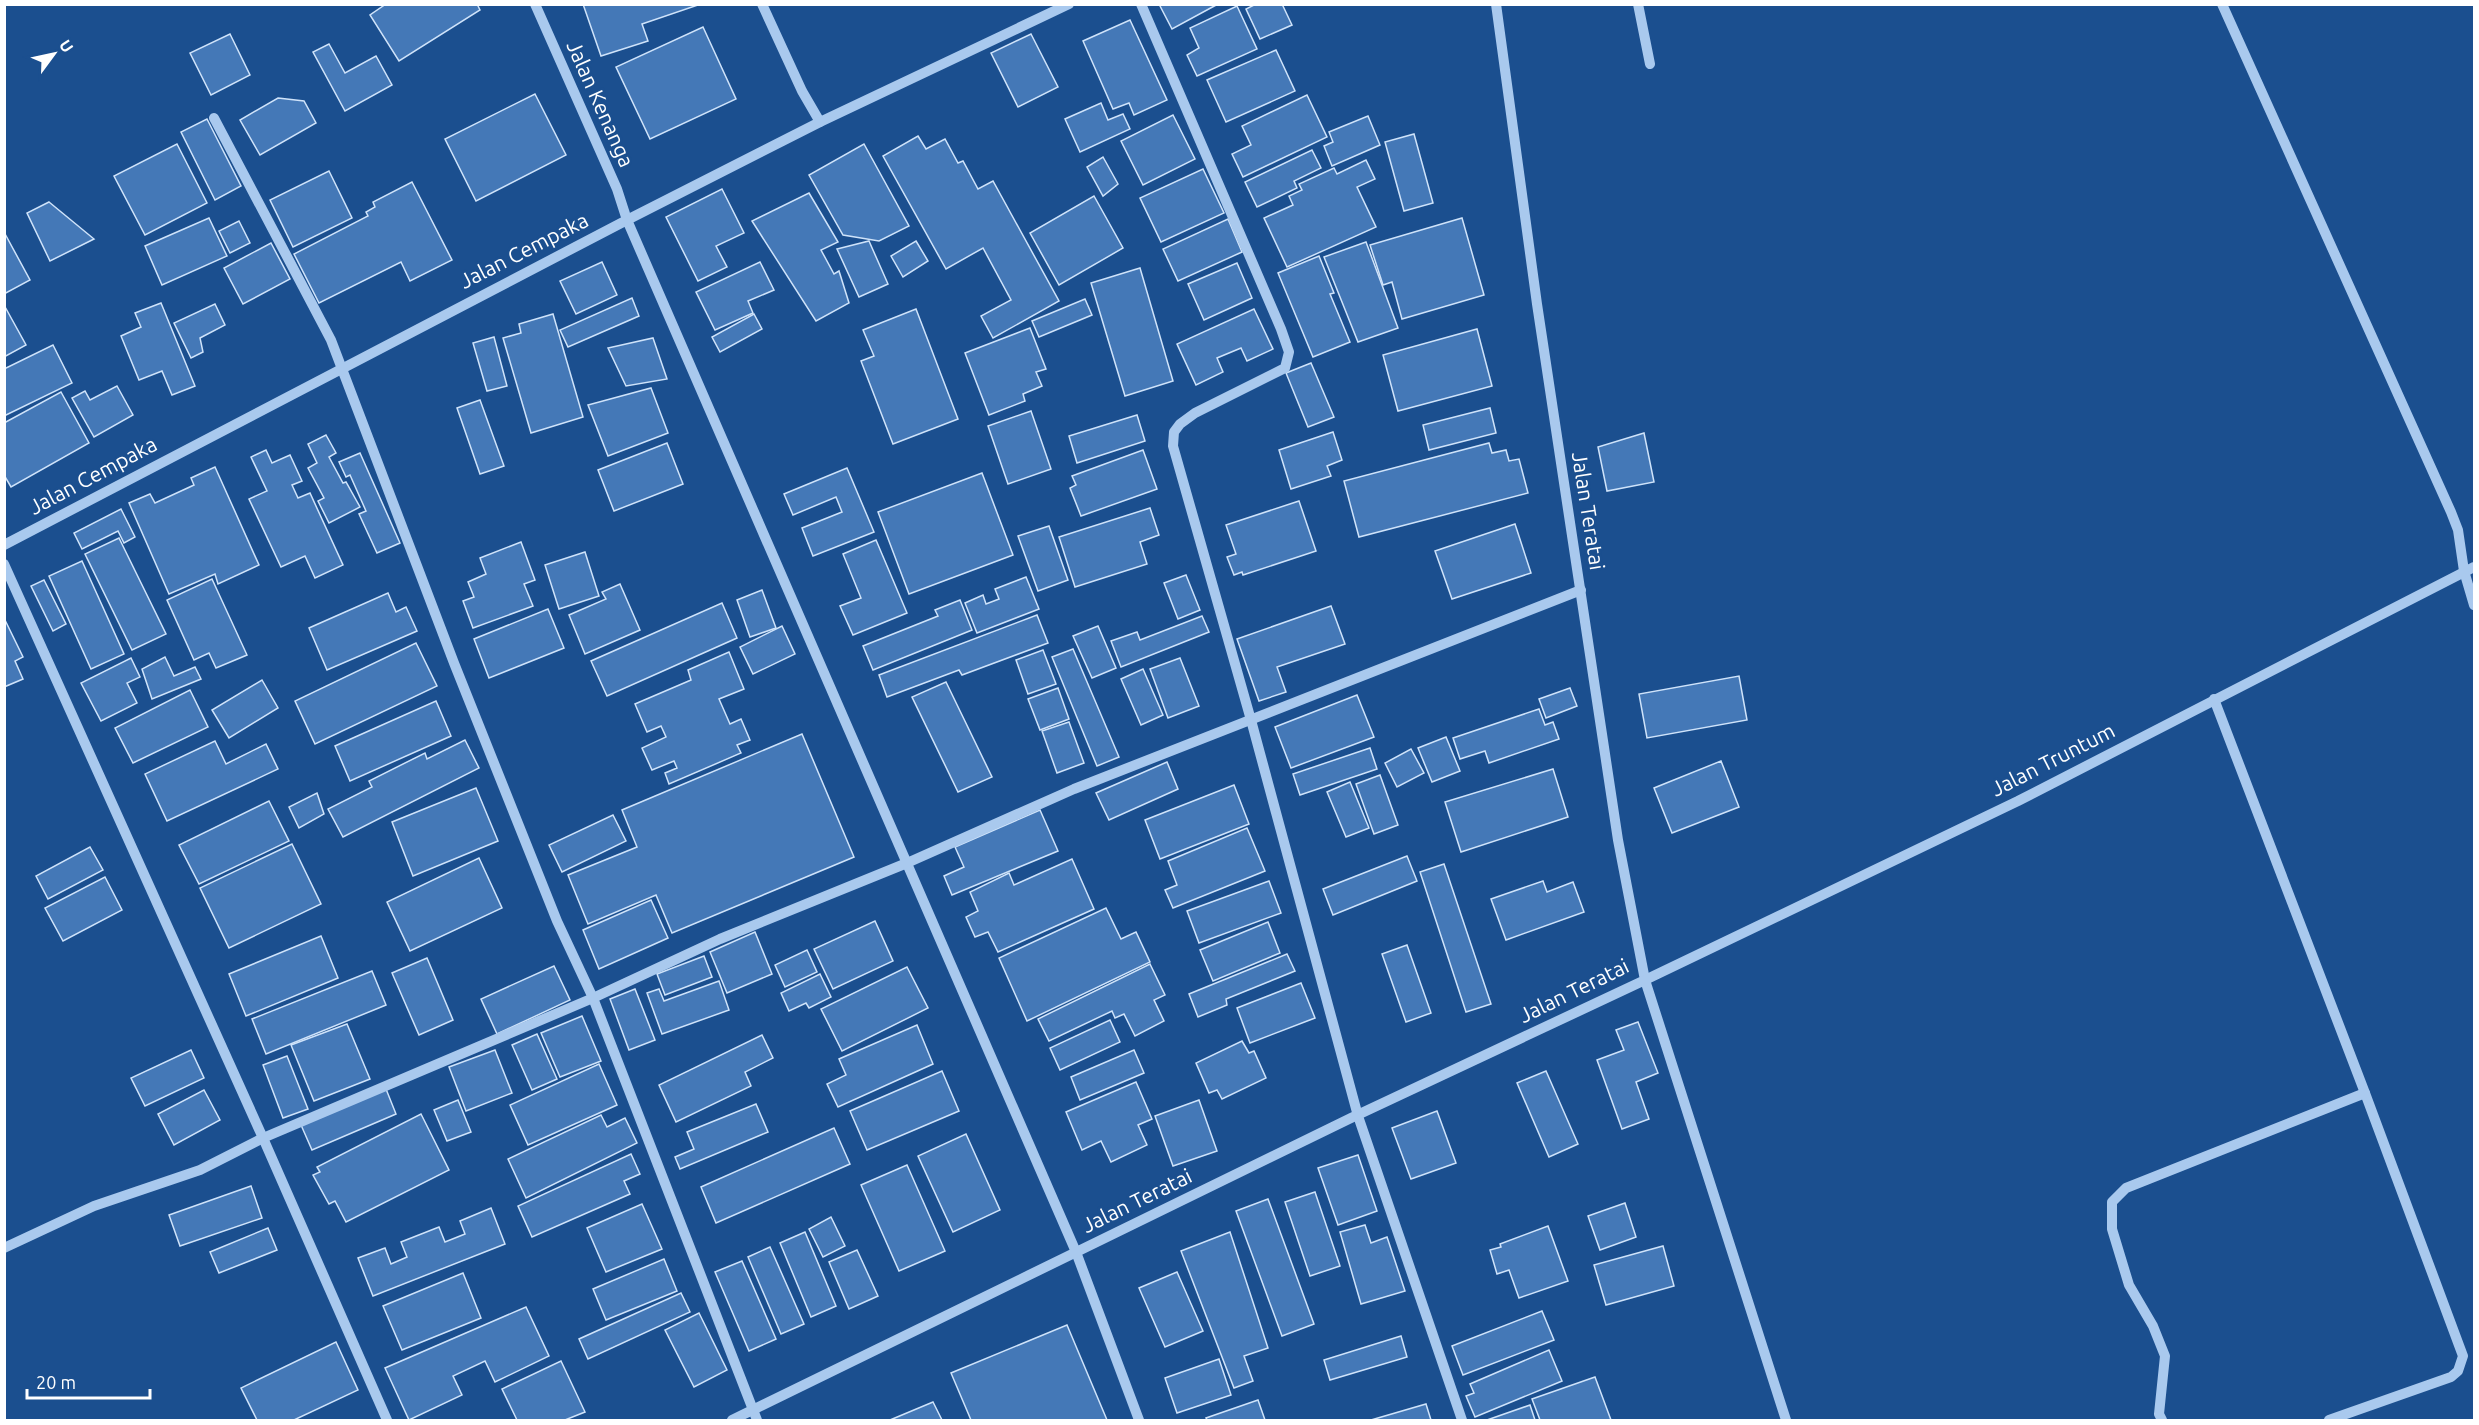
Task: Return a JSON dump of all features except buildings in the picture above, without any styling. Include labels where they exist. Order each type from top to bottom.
[{"type":"street","name":"Jalan Kenanga","points":[[535,4],[1076,1252],[1139,1420]]},
{"type":"street","points":[[762,4],[802,91],[820,122]]},
{"type":"street","name":"Jalan Cempaka","points":[[4,545],[627,220],[820,122],[1069,4]]},
{"type":"street","points":[[1142,4],[1289,352],[1285,368],[1195,413],[1180,424],[1174,432],[1173,446],[1251,720],[1358,1116],[1462,1420]]},
{"type":"street","name":"Jalan Teratai","points":[[732,1420],[755,1415],[1076,1252],[1645,980],[1618,840],[1537,304],[1496,4]]},
{"type":"street","points":[[1638,4],[1650,64]]},
{"type":"street","points":[[2222,4],[2451,512],[2469,569],[2475,605]]},
{"type":"street","points":[[213,118],[331,340],[553,910],[593,998],[755,1415]]},
{"type":"street","points":[[4,564],[263,1138],[387,1420]]},
{"type":"street","name":"Jalan Truntum","points":[[1645,980],[2018,801],[2469,569]]},
{"type":"street","points":[[4,1248],[94,1206],[200,1170],[263,1138],[593,998],[720,939],[907,863],[1074,789],[1581,590]]},
{"type":"street","points":[[2214,699],[2463,1356],[2458,1371],[2451,1377],[2329,1420]]},
{"type":"street","points":[[1645,980],[1786,1420]]},
{"type":"street","points":[[2162,1420],[2159,1414],[2165,1356],[2153,1326],[2129,1285],[2112,1229],[2112,1202],[2126,1188],[2365,1093]]}]
